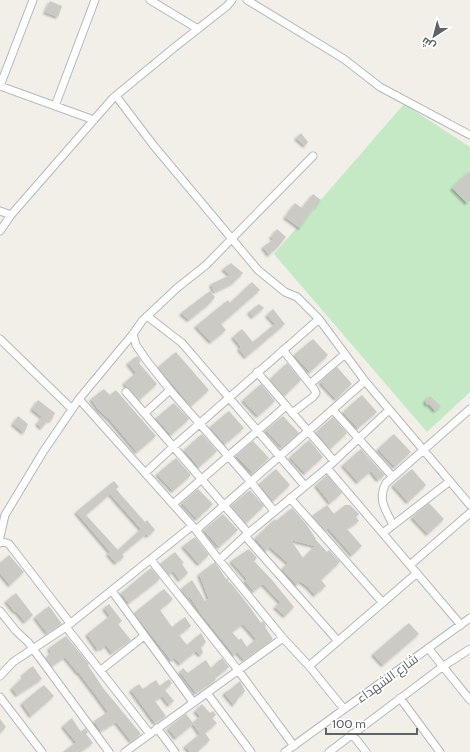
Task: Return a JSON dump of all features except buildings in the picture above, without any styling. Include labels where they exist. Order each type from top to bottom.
[{"type":"street","points":[[33,0],[0,86],[94,120]]},
{"type":"street","points":[[55,106],[95,0]]},
{"type":"street","points":[[150,0],[198,29]]},
{"type":"street","points":[[0,231],[11,215],[116,96],[227,6],[232,0]]},
{"type":"street","points":[[247,0],[344,60],[380,87],[470,135]]},
{"type":"street","points":[[116,96],[154,146],[262,275],[285,292],[297,297],[319,319],[365,381],[470,505]]},
{"type":"street","points":[[0,537],[6,515],[43,452],[79,399],[142,321],[177,288],[206,265],[313,156]]},
{"type":"street","points":[[0,211],[11,215]]},
{"type":"street","points":[[147,316],[182,343],[305,486]]},
{"type":"street","points":[[145,474],[257,372],[319,319]]},
{"type":"street","points":[[133,334],[136,345],[141,353],[170,390],[251,482],[274,511]]},
{"type":"street","points":[[0,339],[72,409]]},
{"type":"street","points":[[283,350],[316,393],[292,413]]},
{"type":"street","points":[[310,384],[345,354]]},
{"type":"street","points":[[257,372],[334,461]]},
{"type":"street","points":[[0,676],[13,662],[68,625],[151,560],[224,506],[365,381]]},
{"type":"street","points":[[145,413],[170,390]]},
{"type":"street","points":[[126,392],[174,446],[246,534],[338,641]]},
{"type":"street","points":[[79,399],[194,528],[283,638],[309,666],[344,709]]},
{"type":"street","points":[[173,504],[286,406]]},
{"type":"street","points":[[333,410],[393,477]]},
{"type":"street","points":[[219,560],[246,534],[327,468],[389,410]]},
{"type":"street","points":[[393,525],[382,500],[382,490],[386,483],[469,412]]},
{"type":"street","points":[[327,468],[461,625]]},
{"type":"street","points":[[383,533],[450,481]]},
{"type":"street","points":[[290,498],[383,602]]},
{"type":"street","points":[[410,565],[470,513]]},
{"type":"street","points":[[0,543],[3,542],[9,544],[101,670],[150,734]]},
{"type":"street","points":[[151,560],[238,670],[294,746]]},
{"type":"street","points":[[309,666],[417,573]]},
{"type":"street","points":[[112,591],[194,702]]},
{"type":"street","points":[[0,611],[16,631],[28,642],[109,752]]},
{"type":"street","name":"شارع الشهداء","points":[[286,752],[470,618]]},
{"type":"street","points":[[101,670],[144,636]]},
{"type":"street","points":[[125,752],[283,638]]},
{"type":"street","points":[[428,648],[470,700]]},
{"type":"street","points":[[329,752],[442,667],[470,649]]},
{"type":"street","points":[[207,693],[251,752]]},
{"type":"street","points":[[0,697],[42,752]]},
{"type":"street","points":[[400,698],[440,752]]},
{"type":"street","points":[[157,728],[175,752]]},
{"type":"street","points":[[352,734],[366,752]]},
{"type":"green space","points":[[404,104],[470,147],[470,392],[427,432],[274,254]]}]
